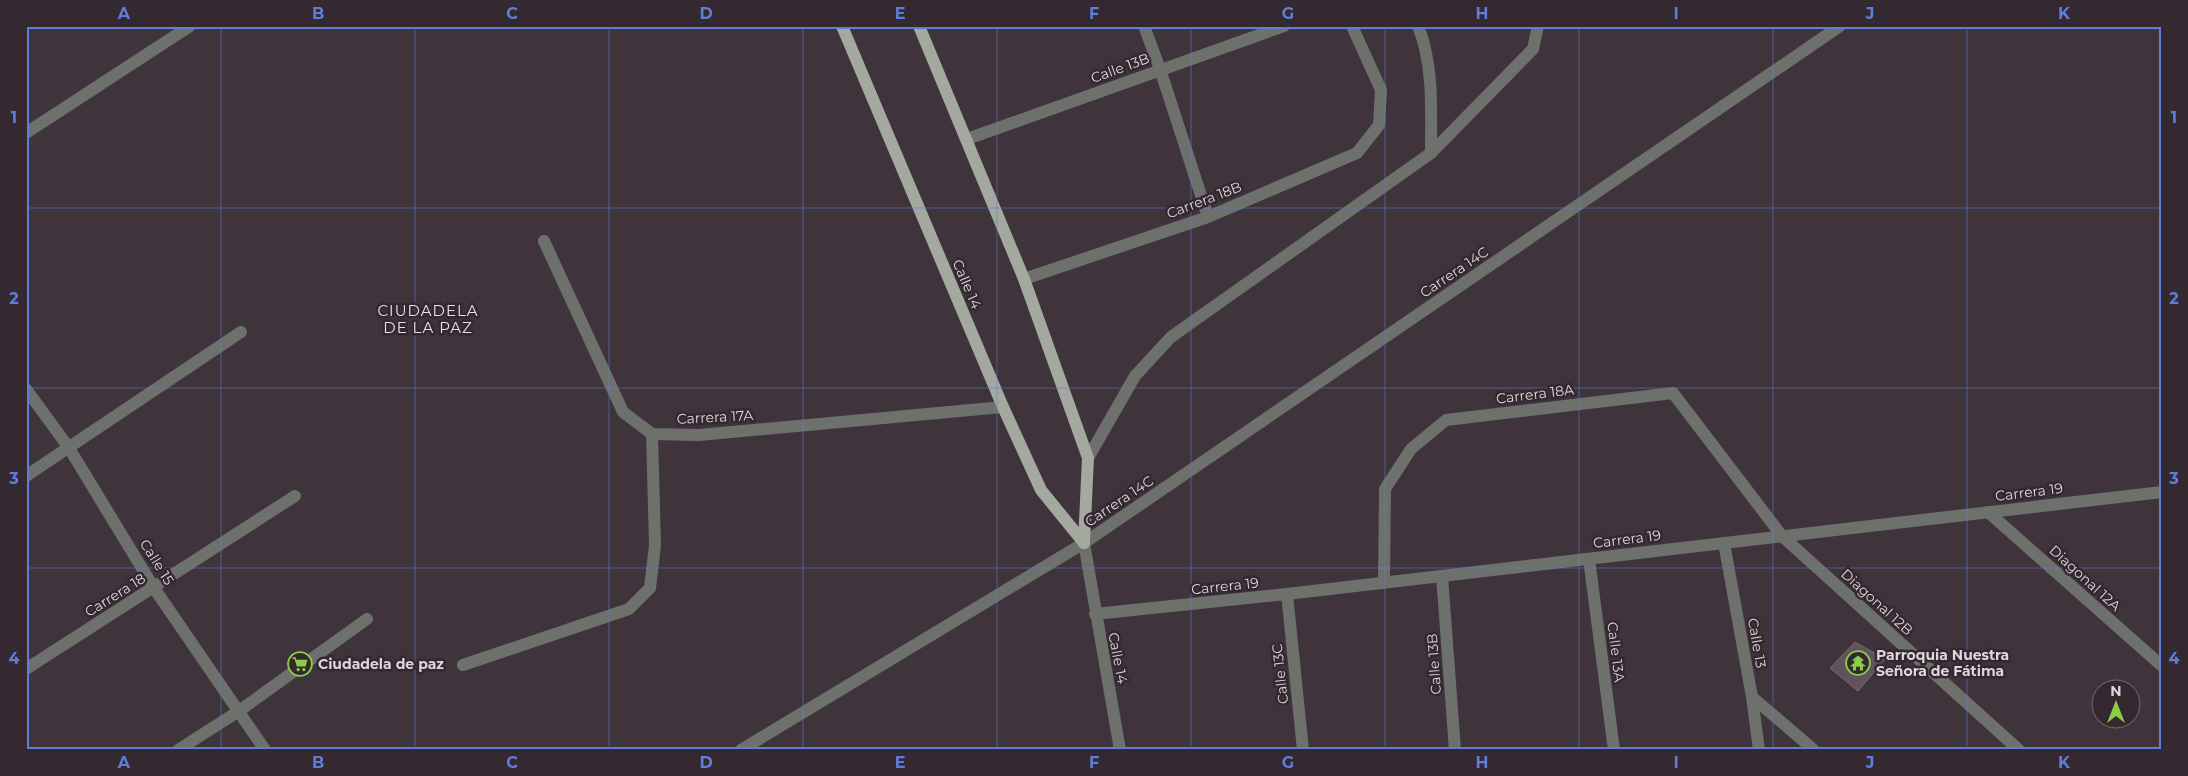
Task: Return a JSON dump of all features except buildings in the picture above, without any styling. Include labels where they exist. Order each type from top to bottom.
[{"type":"main road","name":"Calle 14","points":[[842,26],[1003,407],[1041,490],[1084,543]]},
{"type":"main road","name":"Calle 14","points":[[919,26],[1024,279],[1088,458],[1084,543]]},
{"type":"street","points":[[26,133],[190,26]]},
{"type":"street","points":[[1144,26],[1208,216]]},
{"type":"street","name":"Calle 13B","points":[[966,140],[1284,26]]},
{"type":"street","name":"Carrera 18B","points":[[1024,279],[1208,216],[1356,153],[1379,125],[1381,90],[1352,26]]},
{"type":"street","points":[[1418,26],[1425,44],[1431,99],[1431,153]]},
{"type":"street","points":[[1088,458],[1135,376],[1171,337],[1431,153],[1533,49],[1538,26]]},
{"type":"street","name":"Carrera 14C","points":[[741,750],[1084,543],[1840,26]]},
{"type":"street","points":[[463,665],[628,609],[650,588],[655,545],[652,434],[623,412],[544,241]]},
{"type":"street","points":[[26,476],[241,332]]},
{"type":"street","name":"Calle 15","points":[[26,389],[69,448],[154,588],[265,750]]},
{"type":"street","name":"Carrera 18A","points":[[1384,583],[1385,489],[1411,449],[1446,420],[1673,392],[1782,536]]},
{"type":"street","name":"Carrera 17A","points":[[652,434],[700,435],[1003,407]]},
{"type":"street","name":"Carrera 19","points":[[1095,614],[1384,583],[2162,492]]},
{"type":"street","name":"Carrera 18","points":[[26,670],[295,496]]},
{"type":"street","name":"Diagonal 12A","points":[[1988,512],[2162,666]]},
{"type":"street","name":"Diagonal 12B","points":[[1782,536],[2019,750]]},
{"type":"street","name":"Calle 14","points":[[1084,543],[1120,750]]},
{"type":"street","name":"Calle 13","points":[[1724,543],[1752,697],[1759,750]]},
{"type":"street","name":"Calle 13A","points":[[1589,559],[1614,750]]},
{"type":"street","name":"Calle 13B","points":[[1442,576],[1455,750]]},
{"type":"street","name":"Calle 13C","points":[[1287,594],[1303,750]]},
{"type":"street","points":[[178,750],[367,619]]},
{"type":"street","points":[[1752,697],[1814,750]]},
{"type":"place","name":"Parroquia Nuestra Señora de Fátima","points":[[1858,663]]},
{"type":"place","name":"Ciudadela de paz","points":[[300,664]]},
{"type":"district","name":"CIUDADELA DE LA PAZ","points":[[428,320]]}]
